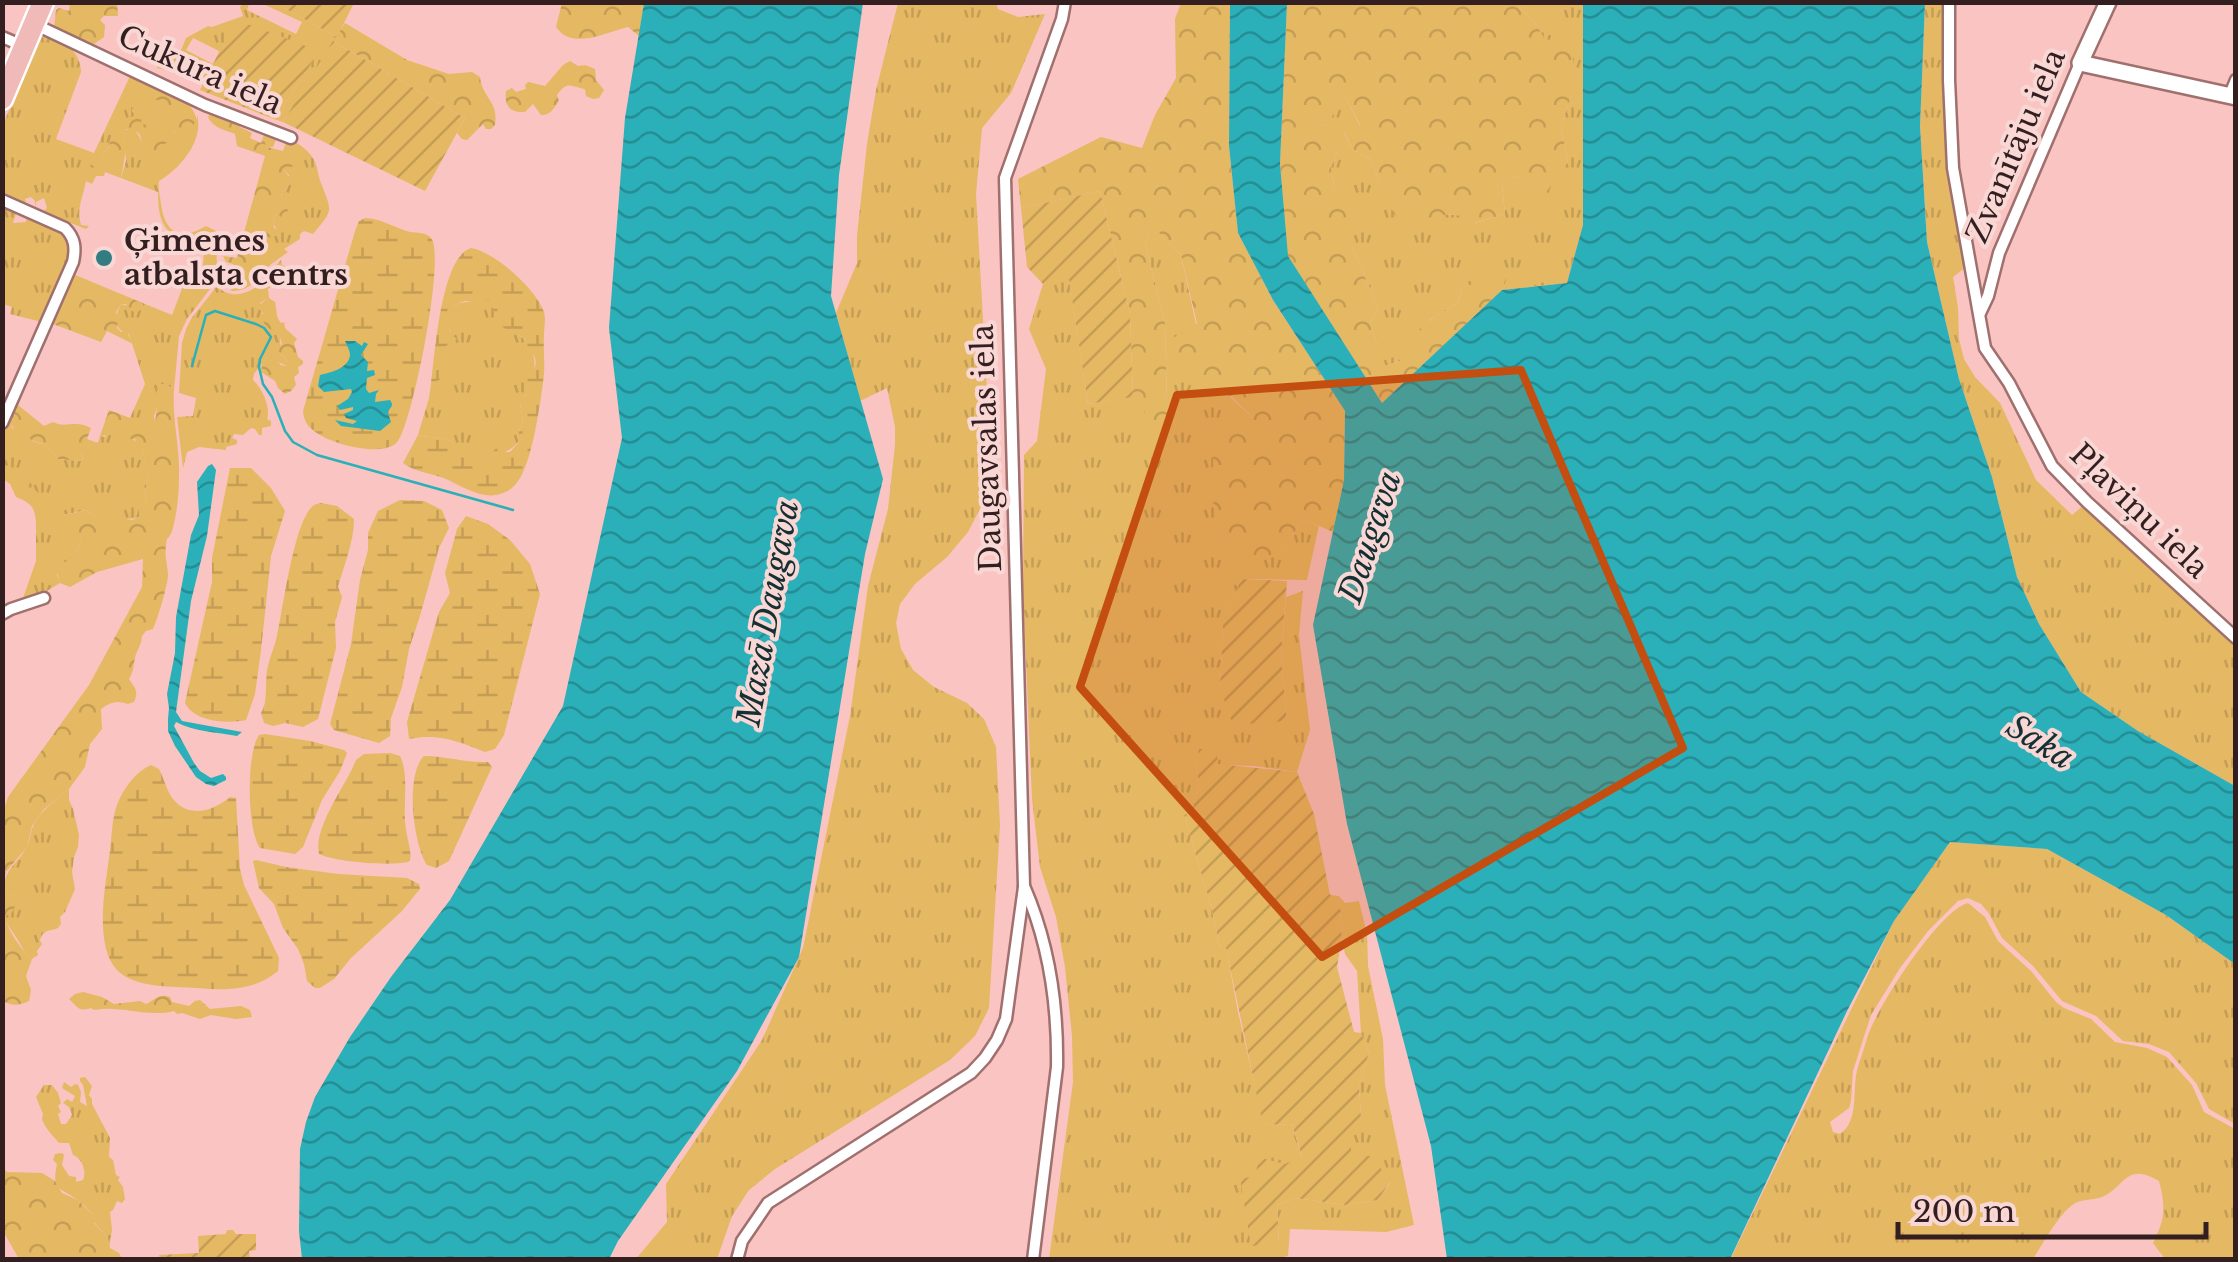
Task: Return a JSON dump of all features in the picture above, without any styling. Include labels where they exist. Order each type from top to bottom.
[{"type":"highway","points":[[2,98],[42,2]]},
{"type":"street","name":"Daugavsalas iela","points":[[737,1260],[742,1241],[768,1202],[971,1073],[998,1040],[1006,1019],[1024,886],[1005,178],[1065,2]]},
{"type":"street","name":"Pļaviņu iela","points":[[1949,2],[1953,168],[1985,348],[2009,383],[2052,466],[2236,638]]},
{"type":"street","name":"Zvanītāju iela","points":[[1980,313],[1999,253],[2108,2]]},
{"type":"street","name":"Cukura iela","points":[[34,24],[205,105],[292,138]]},
{"type":"street","points":[[2,37],[24,47]]},
{"type":"street","points":[[2080,63],[2232,97],[2236,80]]},
{"type":"street","points":[[2,200],[65,228],[75,247],[72,262],[2,422]]},
{"type":"street","points":[[2,614],[44,598]]},
{"type":"street","name":"Daugavsalas iela","points":[[1024,886],[1046,953],[1058,1035],[1033,1260]]},
{"type":"highlighted area","points":[[1521,370],[1683,748],[1322,957],[1080,687],[1177,395]]},
{"type":"green space","points":[[70,3],[117,3],[118,16],[104,16],[100,20],[105,25],[104,37],[94,44],[54,28],[56,10],[69,11]]},
{"type":"green space","points":[[243,3],[249,4],[247,10],[296,34],[302,22],[261,3],[275,3],[337,37],[283,122],[271,118],[284,106],[315,57],[233,24],[221,52],[193,38],[186,50],[215,65],[204,82],[157,68],[163,60],[178,58],[186,38],[208,26],[243,16]]},
{"type":"green space","points":[[275,3],[354,3],[337,37]]},
{"type":"green space","points":[[562,3],[644,3],[639,36],[628,27],[590,38],[571,38],[556,27]]},
{"type":"green space","points":[[898,3],[996,3],[998,9],[1018,17],[1045,14],[1011,93],[982,128],[976,194],[991,464],[984,501],[968,532],[900,604],[896,623],[901,649],[913,670],[934,687],[967,703],[984,719],[996,747],[1000,825],[989,1008],[975,1036],[950,1060],[775,1169],[749,1190],[732,1216],[717,1259],[635,1260],[667,1222],[666,1184],[762,1040],[803,948],[850,716],[868,586],[888,509],[895,445],[887,388],[860,401],[836,313],[857,263],[867,144]]},
{"type":"green space","points":[[1181,3],[1230,3],[1229,146],[1238,233],[1273,300],[1345,411],[1344,480],[1333,532],[1303,519],[1283,550],[1245,569],[1220,549],[1212,491],[1214,440],[1254,419],[1231,396],[1212,400],[1206,376],[1176,373],[1173,338],[1197,324],[1181,255],[1162,237],[1151,218],[1146,247],[1165,323],[1167,403],[1176,427],[1167,444],[1148,433],[1142,396],[1133,397],[1130,314],[1100,191],[1021,208],[1018,179],[1101,137],[1142,148],[1176,78],[1175,19]]},
{"type":"green space","points":[[1287,3],[1516,3],[1544,38],[1571,48],[1575,70],[1561,126],[1568,162],[1539,202],[1528,200],[1533,181],[1513,176],[1502,185],[1505,214],[1474,223],[1450,215],[1399,221],[1385,200],[1388,193],[1379,182],[1371,159],[1352,149],[1344,132],[1360,125],[1347,100],[1333,85],[1334,113],[1328,124],[1316,128],[1337,140],[1331,167],[1334,187],[1353,221],[1352,247],[1378,307],[1370,324],[1377,344],[1373,358],[1385,366],[1400,361],[1416,333],[1458,303],[1462,287],[1480,272],[1509,273],[1502,290],[1382,403],[1287,256],[1280,164]]},
{"type":"green space","points":[[1516,3],[1583,3],[1583,225],[1567,283],[1502,290],[1508,273],[1462,287],[1458,303],[1430,320],[1400,361],[1385,366],[1372,358],[1377,344],[1370,324],[1378,307],[1352,247],[1352,221],[1334,187],[1331,167],[1338,149],[1315,128],[1328,124],[1333,83],[1360,126],[1344,133],[1352,149],[1371,159],[1379,182],[1438,214],[1462,215],[1475,223],[1505,214],[1502,184],[1513,176],[1534,181],[1568,162],[1561,126],[1571,96],[1537,26]]},
{"type":"green space","points":[[1925,3],[1944,3],[1966,267],[1953,277],[1964,359],[2000,403],[2036,480],[2072,515],[2084,505],[2235,639],[2235,786],[2138,731],[2081,692],[2039,624],[2017,577],[1992,477],[1959,379],[1927,242],[1920,126]]},
{"type":"green space","points":[[345,23],[407,60],[449,74],[472,72],[480,77],[495,110],[495,125],[486,129],[483,124],[467,140],[462,139],[457,133],[465,118],[333,41]]},
{"type":"green space","points":[[233,24],[251,25],[311,48],[316,56],[284,106],[271,118],[200,90]]},
{"type":"green space","points":[[40,37],[68,47],[80,64],[81,72],[56,139],[94,153],[131,74],[143,78],[136,97],[162,100],[148,125],[141,125],[142,108],[135,107],[134,118],[121,125],[96,165],[102,165],[104,176],[96,176],[92,184],[86,181],[79,214],[81,225],[89,226],[86,229],[43,212],[47,208],[44,198],[36,202],[35,208],[31,197],[25,199],[26,204],[3,192],[2,127]]},
{"type":"green space","points":[[333,41],[465,118],[425,191],[283,122]]},
{"type":"green space","points":[[570,61],[595,69],[596,80],[604,90],[599,98],[593,99],[586,96],[585,89],[570,86],[557,95],[559,101],[548,114],[541,115],[533,104],[525,112],[509,108],[506,91],[526,89],[528,82],[545,86]]},
{"type":"green space","points":[[143,78],[183,99],[197,120],[190,129],[175,130],[176,143],[166,143],[152,157],[145,155],[137,132],[124,130],[127,144],[121,178],[102,171],[101,165],[91,168],[90,162],[101,158],[109,147],[119,116],[126,121],[135,115],[132,109],[144,107],[151,110],[141,121],[142,125],[147,124],[162,106],[162,100],[153,96],[146,101],[133,98],[129,89]]},
{"type":"green space","points":[[212,112],[236,118],[240,127],[252,133],[250,138],[261,143],[263,137],[267,147],[283,151],[286,143],[291,142],[299,157],[284,170],[292,181],[281,195],[289,218],[276,213],[273,224],[277,236],[262,242],[263,248],[271,245],[274,259],[257,281],[232,291],[223,280],[233,264],[223,256],[237,258],[265,156],[237,146],[235,134],[210,121]]},
{"type":"green space","points":[[197,115],[198,124],[197,134],[194,143],[183,161],[159,181],[159,193],[166,222],[176,232],[189,233],[206,226],[216,231],[217,273],[179,336],[174,390],[166,384],[154,416],[156,427],[144,430],[130,425],[145,384],[129,334],[116,322],[117,314],[121,304],[142,309],[145,304],[172,315],[188,273],[203,279],[200,276],[204,257],[198,238],[177,236],[165,227],[158,192],[121,178],[126,161],[124,130],[135,131],[143,145],[159,149],[172,142],[175,130],[197,120]]},
{"type":"green space","points":[[266,131],[293,141],[310,154],[329,210],[313,234],[304,231],[300,239],[284,249],[288,252],[270,265],[274,259],[262,242],[276,228],[276,213],[286,209],[281,195],[289,185],[289,175],[284,170],[295,159],[290,142],[276,139],[273,147],[267,147],[263,137]]},
{"type":"green space","points":[[1100,191],[1130,314],[1133,397],[1088,404],[1069,279],[1043,284],[1027,267],[1021,208]]},
{"type":"green space","points":[[2,204],[17,211],[13,223],[26,222],[27,215],[55,228],[67,244],[62,282],[39,330],[38,321],[10,314],[12,307],[3,304]]},
{"type":"green space","points":[[1151,216],[1162,237],[1181,255],[1207,375],[1254,419],[1283,550],[1303,519],[1319,526],[1307,580],[1241,579],[1223,625],[1220,688],[1287,720],[1281,656],[1286,597],[1303,591],[1299,635],[1310,730],[1297,772],[1196,764],[1199,783],[1192,812],[1184,815],[1220,947],[1226,947],[1264,1125],[1292,1124],[1302,1158],[1284,1164],[1251,1245],[1279,1244],[1277,1205],[1295,1198],[1345,1205],[1378,1200],[1390,1183],[1351,1153],[1351,1126],[1361,1119],[1359,1085],[1369,1053],[1361,1033],[1357,971],[1345,954],[1339,896],[1345,903],[1359,901],[1367,934],[1368,966],[1383,1039],[1385,1085],[1414,1225],[1386,1232],[1290,1229],[1288,1256],[1271,1259],[1049,1259],[1073,1082],[1065,967],[1056,917],[1040,867],[1032,799],[1023,591],[1024,455],[1037,441],[1046,369],[1029,329],[1043,284],[1069,278],[1088,404],[1142,395],[1167,444],[1176,427],[1167,403],[1165,323],[1146,247]]},
{"type":"green space","points":[[366,218],[427,235],[435,251],[426,338],[412,403],[398,441],[381,449],[356,448],[320,435],[307,424],[303,411],[355,231],[359,221]]},
{"type":"green space","points":[[471,248],[491,256],[514,273],[533,293],[545,315],[544,374],[529,457],[515,485],[496,495],[474,492],[403,463],[418,435],[447,439],[458,452],[484,457],[497,447],[510,452],[519,442],[523,421],[520,402],[526,395],[524,383],[536,362],[525,339],[501,325],[488,300],[479,304],[463,302],[453,308],[456,318],[449,328],[457,339],[445,346],[449,351],[447,367],[441,370],[441,379],[431,384],[446,287],[461,255]]},
{"type":"green space","points":[[281,260],[282,265],[290,268],[268,289],[269,298],[275,302],[281,323],[297,339],[294,343],[303,361],[294,377],[296,385],[285,394],[261,372],[267,357],[273,356],[281,365],[289,363],[278,350],[282,344],[280,337],[265,325],[263,313],[255,305],[266,299],[255,295],[257,286]]},
{"type":"green space","points":[[73,274],[145,304],[136,313],[121,304],[116,312],[117,328],[121,332],[126,330],[133,344],[107,331],[101,342],[53,324]]},
{"type":"green space","points":[[217,286],[237,294],[257,286],[260,296],[266,299],[259,304],[262,314],[280,337],[281,354],[289,363],[287,366],[267,357],[254,374],[253,380],[267,403],[267,419],[271,421],[271,426],[262,428],[262,435],[251,428],[243,435],[234,434],[232,438],[237,444],[226,450],[199,447],[187,452],[183,468],[177,417],[193,416],[196,398],[179,393],[182,343],[191,319]]},
{"type":"green space","points":[[488,299],[501,325],[527,342],[534,368],[520,403],[523,421],[519,441],[502,453],[482,457],[458,453],[447,439],[418,435],[431,384],[441,379],[441,369],[446,367],[443,349],[450,334],[453,308],[459,303]]},
{"type":"green space","points":[[32,371],[13,411],[12,428],[44,444],[58,459],[81,461],[87,439],[98,443],[112,425],[118,426],[142,447],[148,476],[144,487],[147,502],[139,517],[103,518],[86,510],[59,516],[45,512],[28,488],[3,471],[3,430]]},
{"type":"green space","points":[[160,384],[174,390],[178,497],[166,545],[168,576],[164,595],[153,629],[142,636],[129,679],[136,690],[134,702],[114,702],[101,709],[102,729],[90,744],[85,767],[32,826],[27,847],[6,872],[3,886],[3,812],[8,797],[89,685],[142,587],[143,559],[97,572],[70,587],[60,583],[58,568],[74,556],[82,539],[73,530],[55,531],[50,523],[36,523],[31,506],[16,497],[3,479],[5,466],[9,465],[19,479],[29,478],[48,512],[62,515],[86,510],[92,516],[132,520],[139,517],[139,510],[147,502],[144,487],[148,476],[142,474],[140,464],[145,462],[142,447],[137,446],[135,439],[123,438],[118,426],[112,426],[111,435],[100,436],[109,410],[130,418],[130,425],[138,424],[144,430],[147,426],[155,427]]},
{"type":"green space","points":[[18,405],[44,426],[53,422],[91,428],[87,451],[80,454],[84,458],[58,459],[44,444],[14,431],[11,421]]},
{"type":"green space","points":[[230,468],[251,468],[271,488],[285,511],[271,556],[255,694],[246,720],[230,722],[204,718],[185,703],[212,582],[212,558]]},
{"type":"green space","points":[[400,500],[424,501],[442,510],[449,528],[439,548],[409,649],[390,736],[379,743],[334,730],[330,724],[351,644],[368,533],[378,511]]},
{"type":"green space","points":[[314,505],[337,506],[354,519],[351,545],[338,587],[342,597],[335,622],[336,648],[318,719],[303,727],[285,723],[273,726],[264,723],[261,713],[268,666],[301,528]]},
{"type":"green space","points":[[466,516],[488,524],[510,540],[530,564],[540,594],[504,735],[495,749],[485,752],[448,739],[409,739],[407,722],[439,612],[450,593],[445,573],[457,529]]},
{"type":"green space","points":[[50,522],[60,529],[73,530],[82,539],[74,556],[57,574],[60,583],[22,601],[36,561],[36,523]]},
{"type":"green space","points":[[1241,579],[1287,581],[1281,656],[1287,721],[1233,725],[1220,688],[1223,624]]},
{"type":"green space","points":[[259,735],[310,741],[347,753],[303,847],[295,854],[260,848],[256,839],[250,774],[255,745]]},
{"type":"green space","points":[[1199,749],[1216,749],[1218,764],[1297,772],[1314,814],[1330,895],[1339,896],[1342,938],[1337,967],[1354,1032],[1361,1033],[1369,1053],[1359,1085],[1361,1119],[1351,1127],[1351,1152],[1373,1157],[1390,1182],[1378,1200],[1345,1205],[1295,1198],[1277,1205],[1279,1244],[1251,1246],[1240,1178],[1256,1177],[1258,1157],[1284,1164],[1302,1157],[1292,1124],[1263,1125],[1226,948],[1220,947],[1184,815],[1192,812],[1199,783]]},
{"type":"green space","points":[[364,754],[400,756],[405,773],[410,861],[365,863],[319,854],[325,819],[356,760]]},
{"type":"green space","points":[[424,756],[488,762],[492,767],[449,861],[436,868],[427,865],[422,855],[413,809],[414,778]]},
{"type":"green space","points":[[151,765],[159,769],[173,799],[186,809],[201,811],[230,797],[236,798],[244,885],[279,958],[278,971],[269,977],[250,986],[230,989],[155,985],[125,976],[110,959],[103,916],[114,818],[126,787]]},
{"type":"green space","points":[[69,789],[79,835],[72,872],[75,889],[60,917],[61,924],[43,934],[38,955],[32,959],[6,921],[13,896],[3,890],[4,883],[26,848],[37,819]]},
{"type":"green space","points":[[1950,842],[2047,849],[2166,915],[2235,964],[2235,1124],[2209,1109],[2196,1083],[2169,1052],[2149,1044],[2123,1041],[2096,1016],[2062,1001],[2033,966],[2002,938],[1981,904],[1968,898],[1958,901],[1928,931],[1871,1015],[1853,1071],[1849,1108],[1830,1122],[1833,1132],[1840,1134],[1850,1123],[1858,1067],[1882,1006],[1941,923],[1968,903],[1985,917],[1998,941],[2031,971],[2056,1002],[2091,1019],[2115,1042],[2147,1048],[2167,1057],[2192,1085],[2204,1112],[2235,1129],[2235,1259],[2165,1259],[2153,1243],[2163,1213],[2159,1181],[2139,1174],[2126,1178],[2102,1197],[2071,1206],[2033,1259],[1730,1260],[1894,921]]},
{"type":"green space","points":[[253,861],[338,874],[407,878],[419,884],[420,889],[334,979],[315,988],[307,981],[298,949],[283,928],[274,904],[259,888]]},
{"type":"green space","points":[[3,890],[13,896],[16,905],[5,916],[8,927],[32,959],[26,976],[31,990],[29,1001],[18,1005],[3,1001]]},
{"type":"green space","points":[[83,992],[114,1004],[146,1004],[163,996],[189,1006],[200,1000],[210,1009],[241,1006],[250,1010],[252,1017],[211,1015],[200,1019],[174,1011],[81,1009],[69,999]]},
{"type":"green space","points":[[85,1077],[92,1086],[92,1104],[110,1138],[109,1157],[120,1177],[125,1199],[122,1203],[117,1201],[110,1212],[109,1248],[108,1238],[92,1214],[57,1184],[55,1154],[64,1155],[62,1165],[69,1176],[76,1177],[76,1182],[83,1180],[84,1169],[69,1143],[59,1143],[47,1129],[36,1097],[44,1085],[52,1085],[61,1103],[61,1124],[66,1124],[72,1115],[63,1103],[67,1099],[72,1102],[75,1096],[62,1088],[64,1082],[71,1087],[78,1085],[80,1102],[87,1106],[80,1081]]},
{"type":"green space","points":[[2,1167],[7,1172],[42,1173],[55,1181],[62,1193],[78,1200],[97,1219],[94,1223],[122,1259],[19,1259],[3,1231]]},
{"type":"green space","points":[[227,1230],[256,1234],[256,1250],[249,1251],[250,1259],[160,1259],[159,1255],[199,1253],[198,1236],[226,1234]]},
{"type":"water","name":"Mazā Daugava","points":[[644,3],[863,3],[839,175],[831,296],[883,479],[865,554],[799,957],[737,1071],[609,1259],[302,1259],[300,1149],[315,1097],[391,977],[450,900],[563,706],[622,438],[609,328],[625,118]]},
{"type":"water","points":[[1230,3],[1287,3],[1280,164],[1288,256],[1382,403],[1502,290],[1567,283],[1583,225],[1583,3],[1925,3],[1920,126],[1927,242],[1959,379],[1992,477],[2017,577],[2039,624],[2081,692],[2138,731],[2235,786],[2235,964],[2166,915],[2047,849],[1950,842],[1894,921],[1730,1259],[1447,1259],[1431,1146],[1347,824],[1313,625],[1344,480],[1345,411],[1273,300],[1238,233],[1229,146]]},
{"type":"water","points":[[345,341],[368,344],[361,355],[368,362],[367,371],[374,370],[375,375],[367,378],[366,389],[369,393],[379,390],[375,402],[391,402],[391,422],[380,431],[341,426],[335,420],[353,424],[357,421],[344,414],[353,407],[340,410],[337,406],[348,399],[351,389],[324,392],[318,386],[320,375],[349,360]]},
{"type":"water","points":[[212,464],[216,470],[207,536],[191,601],[176,712],[182,721],[242,732],[237,736],[176,722],[174,726],[200,771],[211,778],[223,774],[226,777],[214,786],[196,777],[175,746],[168,731],[167,694],[175,653],[176,617],[191,535],[199,515],[197,482]]},
{"type":"waterway","points":[[192,366],[206,315],[215,311],[256,324],[271,337],[260,359],[263,384],[293,442],[317,455],[513,510]]},
{"type":"place","name":"Ģimenes atbalsta centrs","points":[[104,258]]},
{"type":"water label","name":"Daugava","points":[[1370,537]]},
{"type":"water label","name":"Saka","points":[[2040,742]]}]
